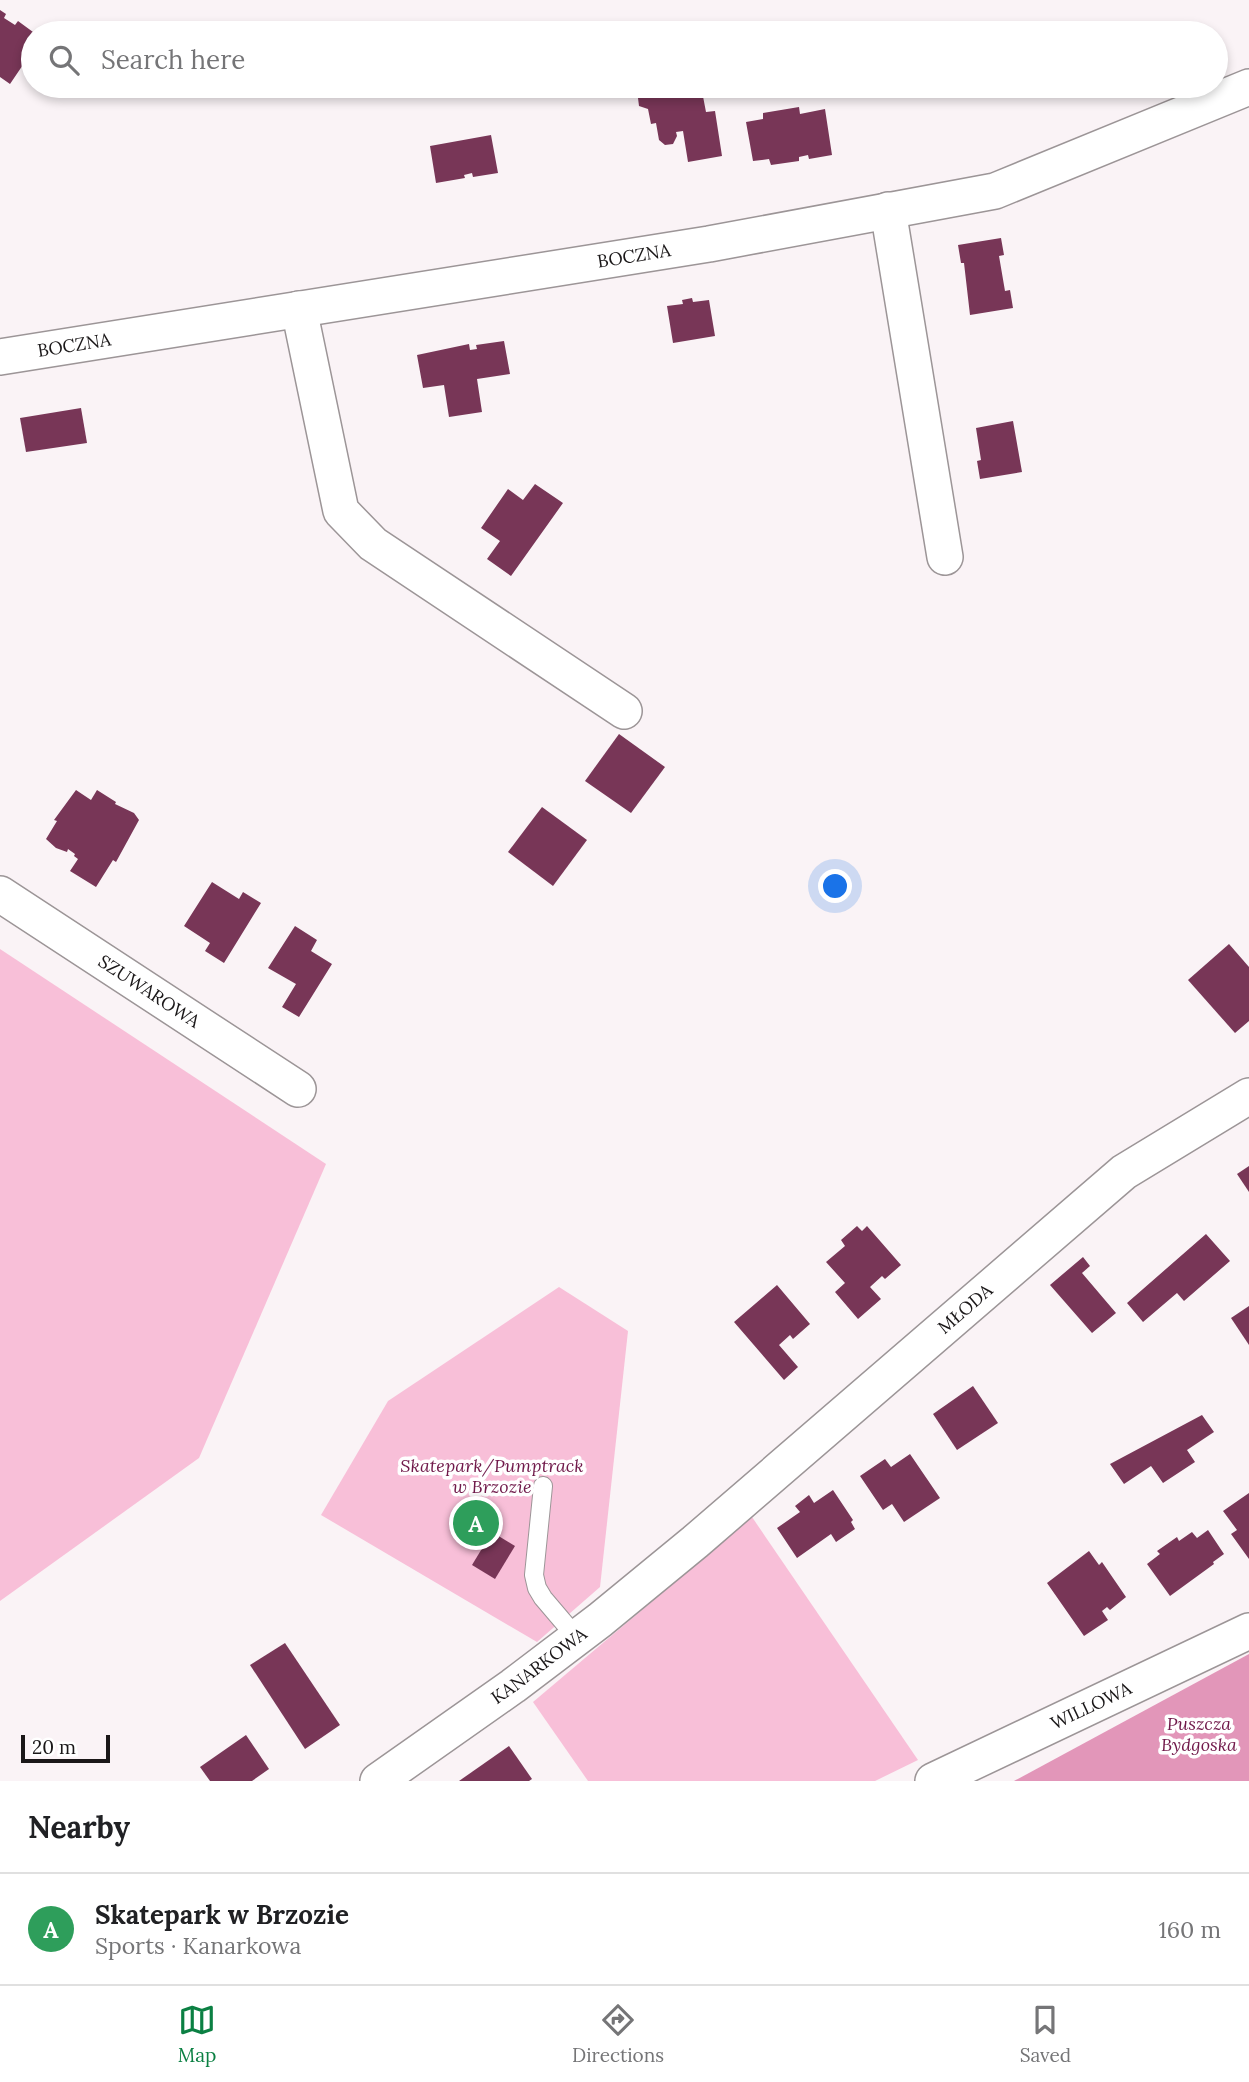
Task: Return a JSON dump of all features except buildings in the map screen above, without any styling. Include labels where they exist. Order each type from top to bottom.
[{"type":"street","name":"BOCZNA","points":[[1228,96],[1249,87]]},
{"type":"street","name":"BOCZNA","points":[[0,357],[709,244],[995,191],[1222,98]]},
{"type":"street","points":[[888,211],[944,557]]},
{"type":"street","points":[[299,309],[341,511],[373,544],[624,711]]},
{"type":"street","name":"SZUWAROWA","points":[[0,894],[298,1089]]},
{"type":"street","name":"MŁODA","points":[[695,1542],[1124,1172],[1249,1096]]},
{"type":"street","name":"KANARKOWA","points":[[378,1781],[578,1638],[695,1542]]},
{"type":"street","name":"WILLOWA","points":[[933,1781],[1249,1631]]},
{"type":"lane","points":[[543,1486],[534,1575],[537,1588],[578,1638]]},
{"type":"green space","points":[[0,949],[326,1164],[199,1458],[0,1601]]},
{"type":"green space","name":"Skatepark/Pumptrack w Brzozie","points":[[559,1287],[628,1331],[600,1587],[537,1642],[321,1515],[388,1401]]},
{"type":"green space","points":[[752,1517],[918,1760],[875,1781],[588,1781],[533,1702]]},
{"type":"green space","name":"Puszcza Bydgoska","points":[[1249,1654],[1249,1781],[1014,1781]]},
{"type":"place","name":"Skatepark w Brzozie","points":[[476,1523]]}]
